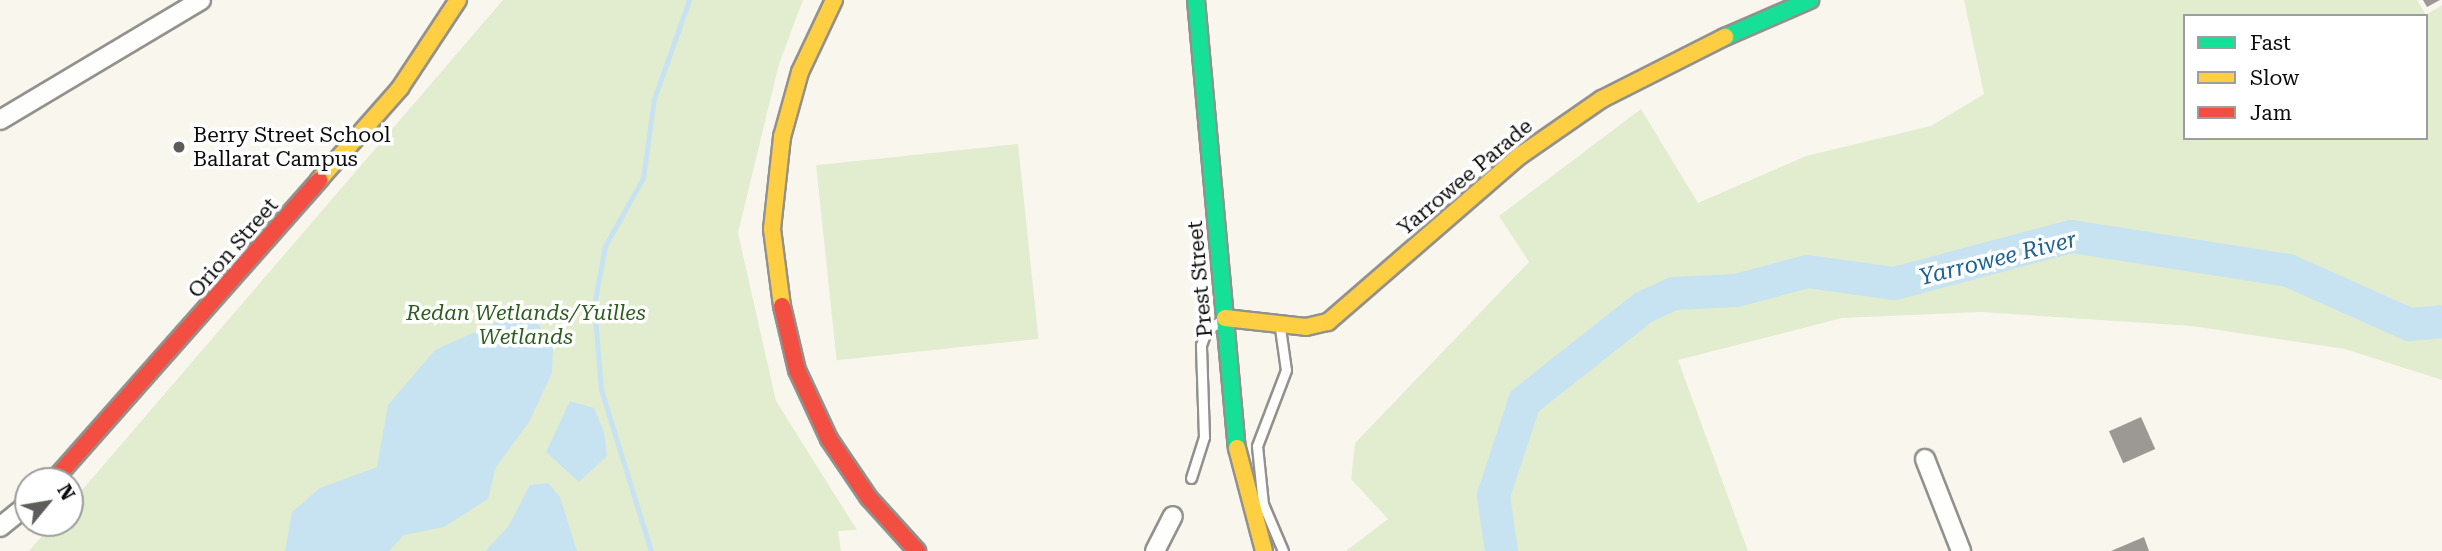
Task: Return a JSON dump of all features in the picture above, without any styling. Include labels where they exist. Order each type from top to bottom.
[{"type":"street","points":[[0,120],[201,0]]},
{"type":"street","name":"Orion Street","points":[[65,467],[392,98],[438,39],[458,0]]},
{"type":"street","points":[[834,0],[800,72],[782,137],[772,229],[780,305],[797,370],[830,439],[869,498],[917,551]]},
{"type":"street","name":"Prest Street","points":[[1196,0],[1238,460],[1264,551]]},
{"type":"street","name":"Yarrowee Parade","points":[[1225,318],[1311,327],[1336,317],[1521,155],[1602,99],[1667,62],[1810,0]]},
{"type":"street","points":[[1925,459],[1961,551]]},
{"type":"street","points":[[0,527],[14,516]]},
{"type":"street","points":[[1155,551],[1173,516]]},
{"type":"lane","points":[[1191,478],[1204,437],[1200,345],[1206,331],[1225,318]]},
{"type":"lane","points":[[1279,323],[1286,370],[1257,446],[1263,504],[1283,551]]},
{"type":"green space","name":"Redan Wetlands/Yuilles Wetlands","points":[[503,0],[803,0],[779,64],[738,233],[776,401],[857,530],[838,531],[841,551],[29,551],[41,537],[84,537],[84,488]]},
{"type":"green space","points":[[1964,0],[2417,0],[2425,14],[2183,14],[2183,140],[2428,140],[2428,14],[2442,5],[2442,380],[2345,349],[2192,326],[1981,312],[1842,318],[1678,360],[1748,551],[1346,551],[1388,519],[1351,479],[1355,443],[1529,262],[1499,216],[1641,109],[1698,203],[1806,156],[1931,126],[1984,94]]},
{"type":"green space","points":[[1018,144],[1038,339],[837,360],[816,165]]},
{"type":"water","points":[[528,308],[553,348],[552,373],[529,422],[496,467],[488,499],[444,527],[404,535],[389,551],[285,551],[292,512],[320,488],[377,467],[388,405],[435,350]]},
{"type":"water","points":[[570,401],[594,408],[604,432],[607,456],[579,482],[546,452]]},
{"type":"water","points":[[548,483],[560,497],[577,551],[485,551],[508,527],[530,485]]},
{"type":"building","points":[[2423,0],[2440,0],[2427,7]]},
{"type":"building","points":[[2141,417],[2155,449],[2123,463],[2109,431]]},
{"type":"building","points":[[2144,537],[2149,551],[2111,551]]},
{"type":"waterway","points":[[651,551],[601,389],[594,305],[605,246],[643,178],[654,99],[689,0]]},
{"type":"waterway","name":"Yarrowee River","points":[[1501,551],[1493,495],[1524,401],[1643,307],[1673,293],[1736,290],[1807,271],[1894,283],[2071,236],[2288,270],[2409,324],[2442,321]]},
{"type":"traffic: fast","points":[[1196,0],[1237,448]]},
{"type":"traffic: fast","points":[[1725,37],[1810,0]]},
{"type":"traffic: slow","points":[[319,180],[400,88],[458,0]]},
{"type":"traffic: slow","points":[[782,306],[772,229],[782,137],[800,72],[834,0]]},
{"type":"traffic: slow","points":[[1225,318],[1306,327],[1328,322],[1521,155],[1602,99],[1725,37]]},
{"type":"traffic: slow","points":[[1237,448],[1264,551]]},
{"type":"traffic: jam","points":[[65,467],[319,180]]},
{"type":"traffic: jam","points":[[782,306],[797,370],[829,439],[869,498],[917,551]]},
{"type":"place","name":"Berry Street School Ballarat Campus","points":[[179,147]]}]
